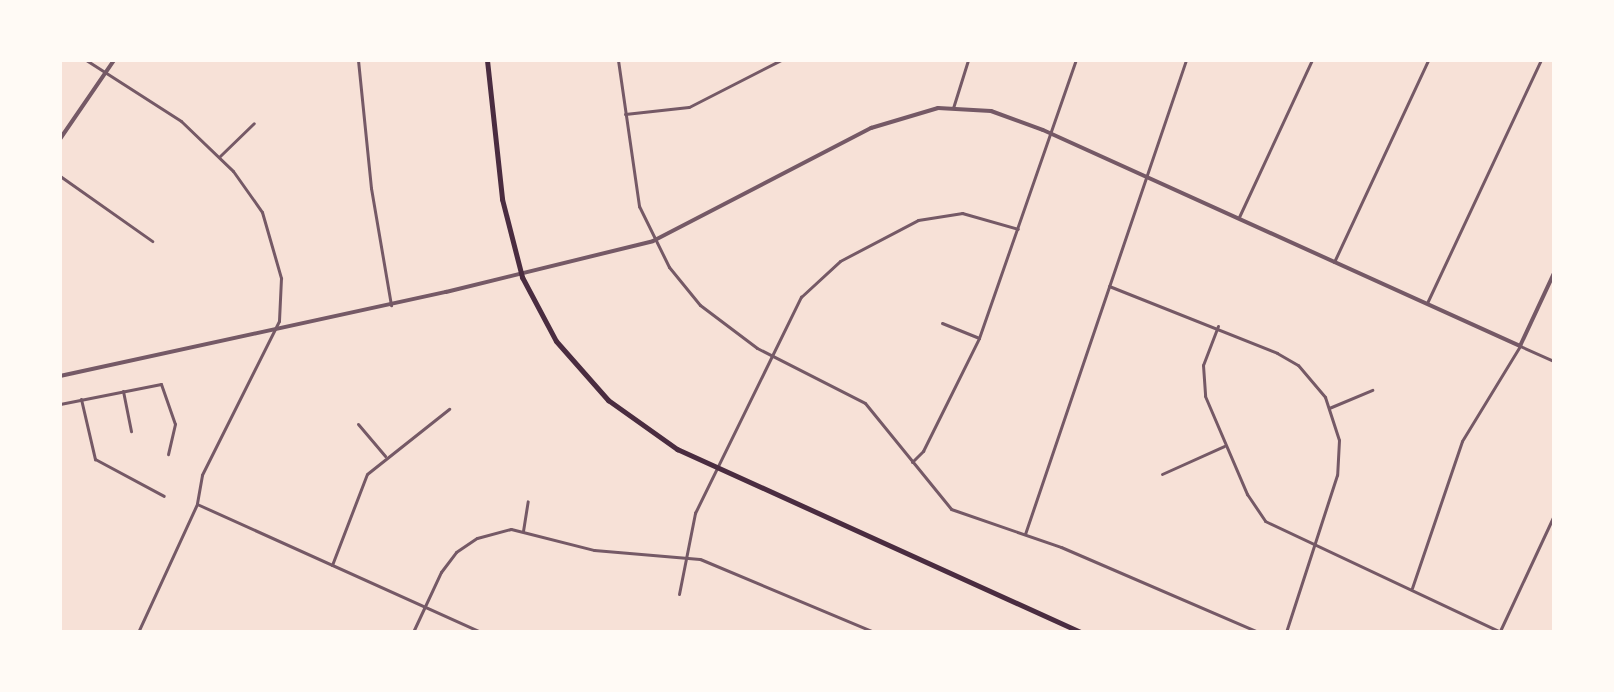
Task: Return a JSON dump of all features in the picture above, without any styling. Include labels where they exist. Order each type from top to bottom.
[{"type":"main road","points":[[487,60],[502,199],[521,273],[556,341],[589,381],[639,425],[716,467],[1080,632]]},
{"type":"street","points":[[86,60],[181,121],[220,156],[254,198],[271,234],[282,295],[274,330],[202,475],[197,504],[138,632]]},
{"type":"street","points":[[60,139],[114,60]]},
{"type":"street","points":[[358,60],[371,188],[391,305]]},
{"type":"street","points":[[618,60],[633,189],[653,241],[700,305],[769,355],[865,403],[951,509],[1025,535],[1258,632]]},
{"type":"street","points":[[624,114],[689,107],[781,60]]},
{"type":"street","points":[[953,108],[968,60]]},
{"type":"street","points":[[912,462],[931,437],[979,338],[1076,60]]},
{"type":"street","points":[[1025,535],[1186,60]]},
{"type":"street","points":[[1239,217],[1312,60]]},
{"type":"street","points":[[1334,262],[1428,60]]},
{"type":"street","points":[[1427,304],[1541,60]]},
{"type":"street","points":[[60,376],[391,305],[653,241],[884,122],[953,108],[1004,115],[1050,134],[1554,361]]},
{"type":"street","points":[[220,156],[254,123]]},
{"type":"street","points":[[60,176],[152,241]]},
{"type":"street","points":[[679,594],[695,513],[788,316],[819,278],[908,224],[962,213],[1018,229]]},
{"type":"street","points":[[1412,588],[1458,449],[1520,346],[1554,273]]},
{"type":"street","points":[[1109,286],[1218,326],[1298,365],[1329,408],[1339,465],[1286,632]]},
{"type":"street","points":[[942,323],[979,338]]},
{"type":"street","points":[[1218,326],[1202,380],[1226,446],[1258,513],[1279,531],[1412,588],[1499,632],[1554,515]]},
{"type":"street","points":[[60,404],[161,384],[175,424],[168,454]]},
{"type":"street","points":[[123,390],[131,431]]},
{"type":"street","points":[[1329,408],[1372,390]]},
{"type":"street","points":[[81,399],[95,459],[164,496]]},
{"type":"street","points":[[332,565],[357,490],[385,456],[449,409]]},
{"type":"street","points":[[358,424],[385,456]]},
{"type":"street","points":[[1162,474],[1226,446]]},
{"type":"street","points":[[523,531],[528,501]]},
{"type":"street","points":[[197,504],[480,632]]},
{"type":"street","points":[[413,632],[444,566],[463,546],[493,532],[523,531],[594,550],[685,557],[727,566],[874,632]]},
{"type":"street","points":[[1007,632],[1018,632]]}]
